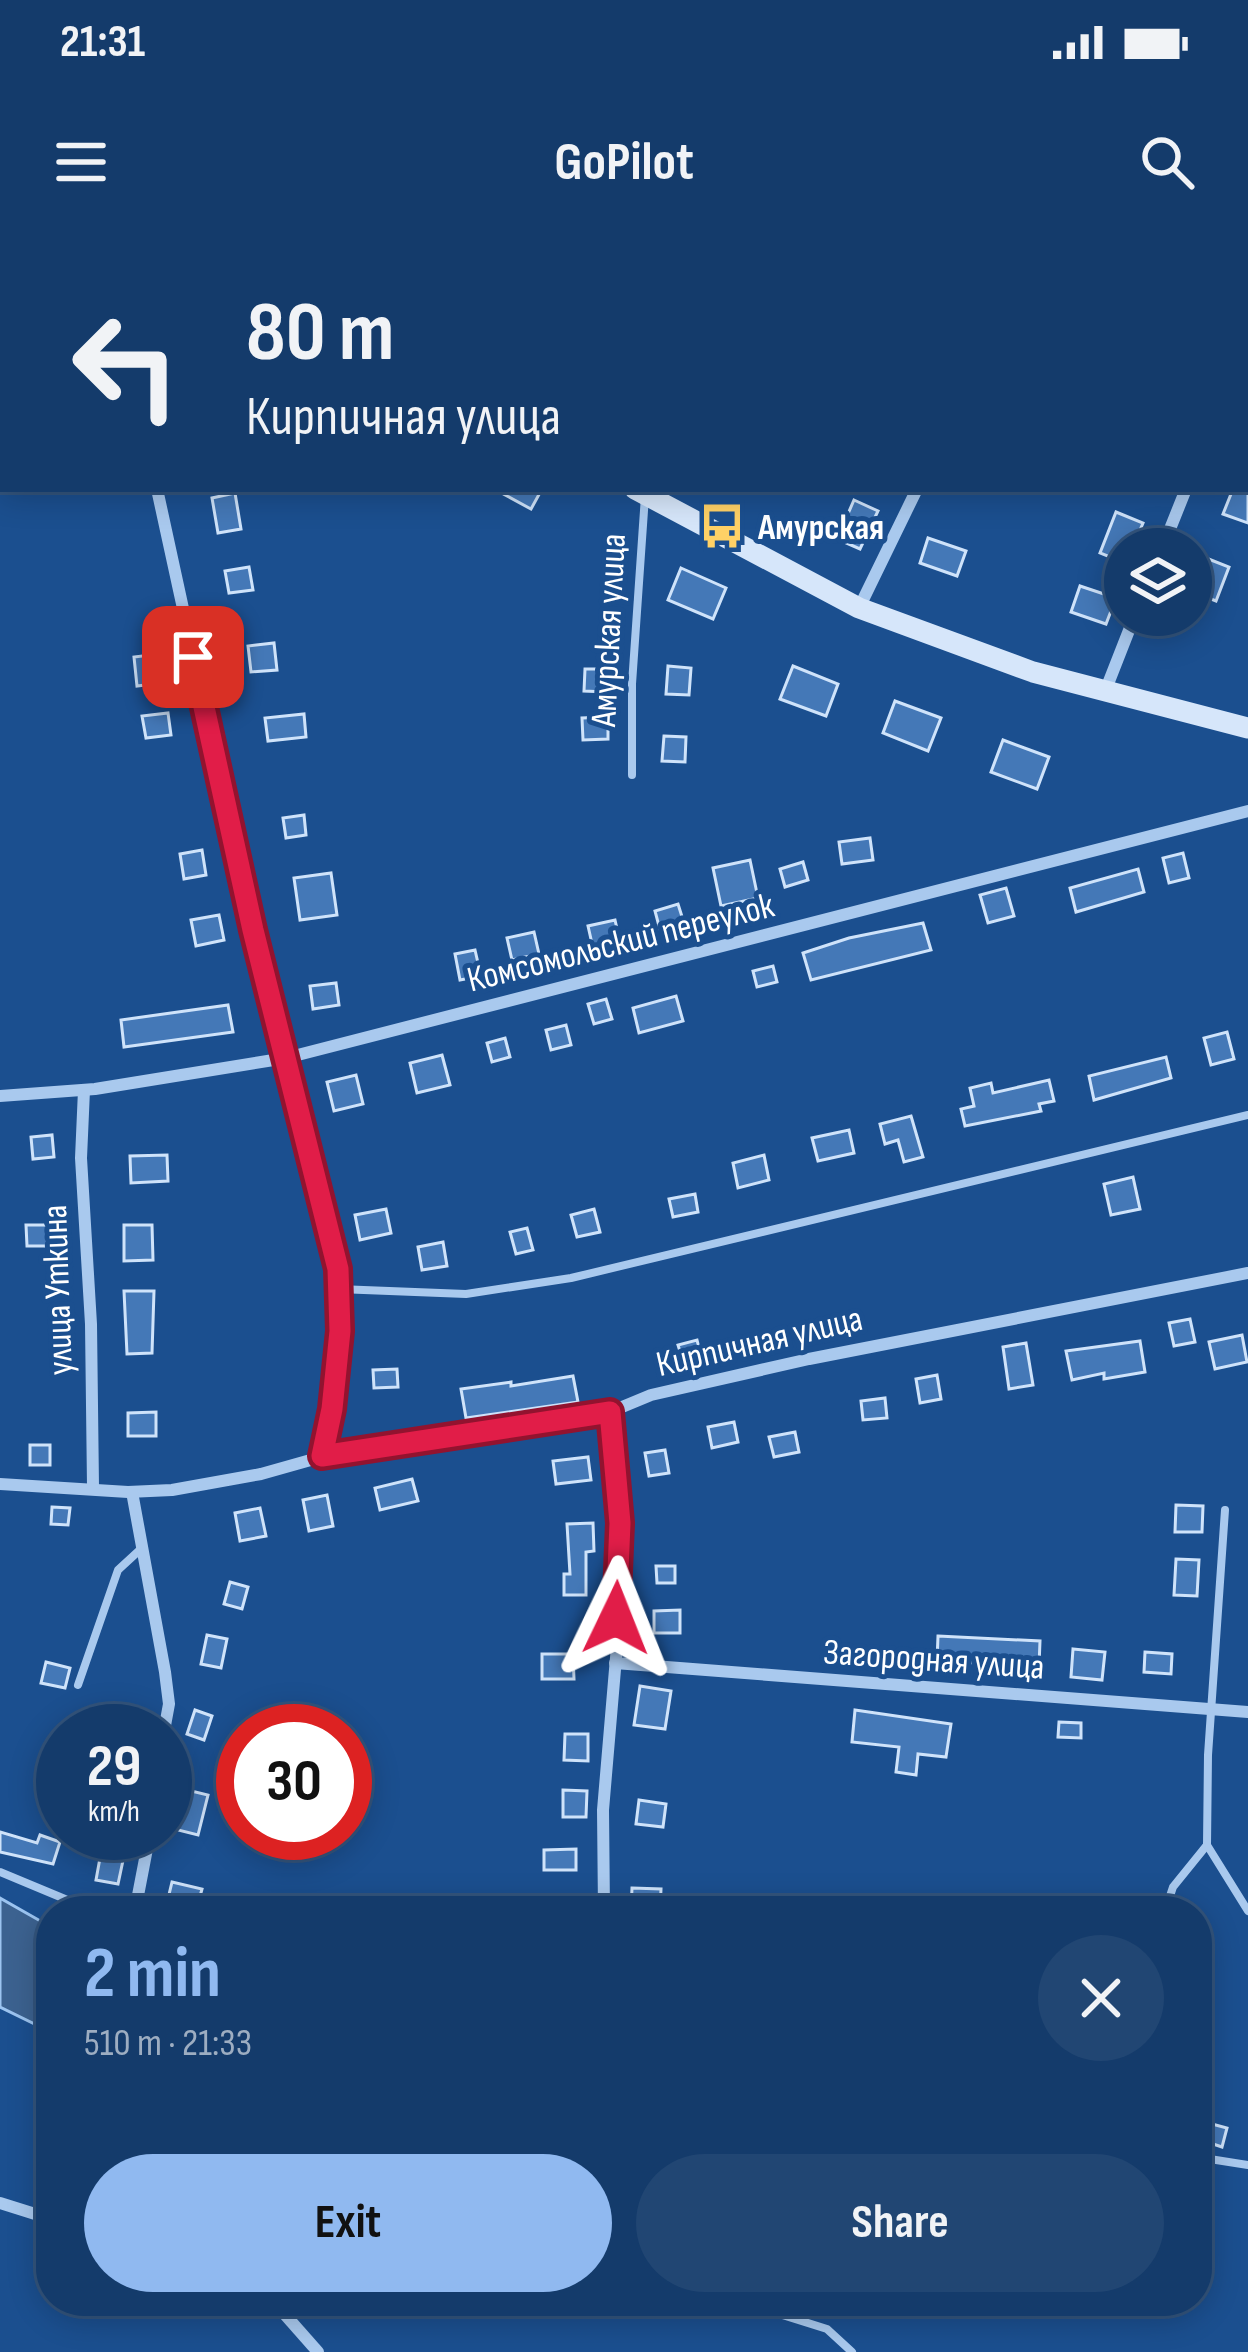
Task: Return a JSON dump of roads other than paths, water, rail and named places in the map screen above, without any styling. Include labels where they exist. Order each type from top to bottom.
[{"type":"main road","points":[[645,492],[859,608],[1033,672],[1248,728]]},
{"type":"street","points":[[158,492],[253,930],[328,1224],[340,1331],[322,1456]]},
{"type":"street","points":[[859,608],[916,492]]},
{"type":"street","points":[[1170,528],[1185,492]]},
{"type":"street","points":[[1106,689],[1127,636]]},
{"type":"street","name":"Комсомольский переулок","points":[[0,1096],[84,1090],[286,1058],[1248,811]]},
{"type":"street","name":"улица Уткина","points":[[84,1090],[82,1178],[91,1324],[93,1487]]},
{"type":"street","name":"Кирпичная улица","points":[[0,1484],[35,1489],[172,1490],[261,1474],[322,1456],[610,1412],[651,1395],[809,1359],[1248,1273]]},
{"type":"street","points":[[604,1896],[603,1810],[620,1523],[610,1412]]},
{"type":"street","points":[[132,1492],[169,1704]]},
{"type":"street","name":"Загородная улица","points":[[615,1663],[1248,1712]]},
{"type":"street","points":[[138,1896],[145,1860]]},
{"type":"street","points":[[0,2203],[36,2214]]},
{"type":"street","points":[[286,2316],[318,2352]]},
{"type":"lane","name":"Амурская улица","points":[[632,775],[643,492]]},
{"type":"lane","points":[[338,1289],[466,1294],[571,1278],[1248,1114]]},
{"type":"lane","points":[[1225,1510],[1207,1845],[1248,1911]]},
{"type":"lane","points":[[78,1685],[118,1570],[144,1546]]},
{"type":"lane","points":[[1170,1896],[1207,1845]]},
{"type":"lane","points":[[0,1872],[58,1896]]},
{"type":"lane","points":[[1212,2160],[1248,2165]]},
{"type":"lane","points":[[786,2316],[827,2329],[852,2352]]},
{"type":"water","points":[[0,1898],[36,1918],[36,2025],[0,2007]]},
{"type":"place","name":"Амурская","points":[[722,526]]}]
